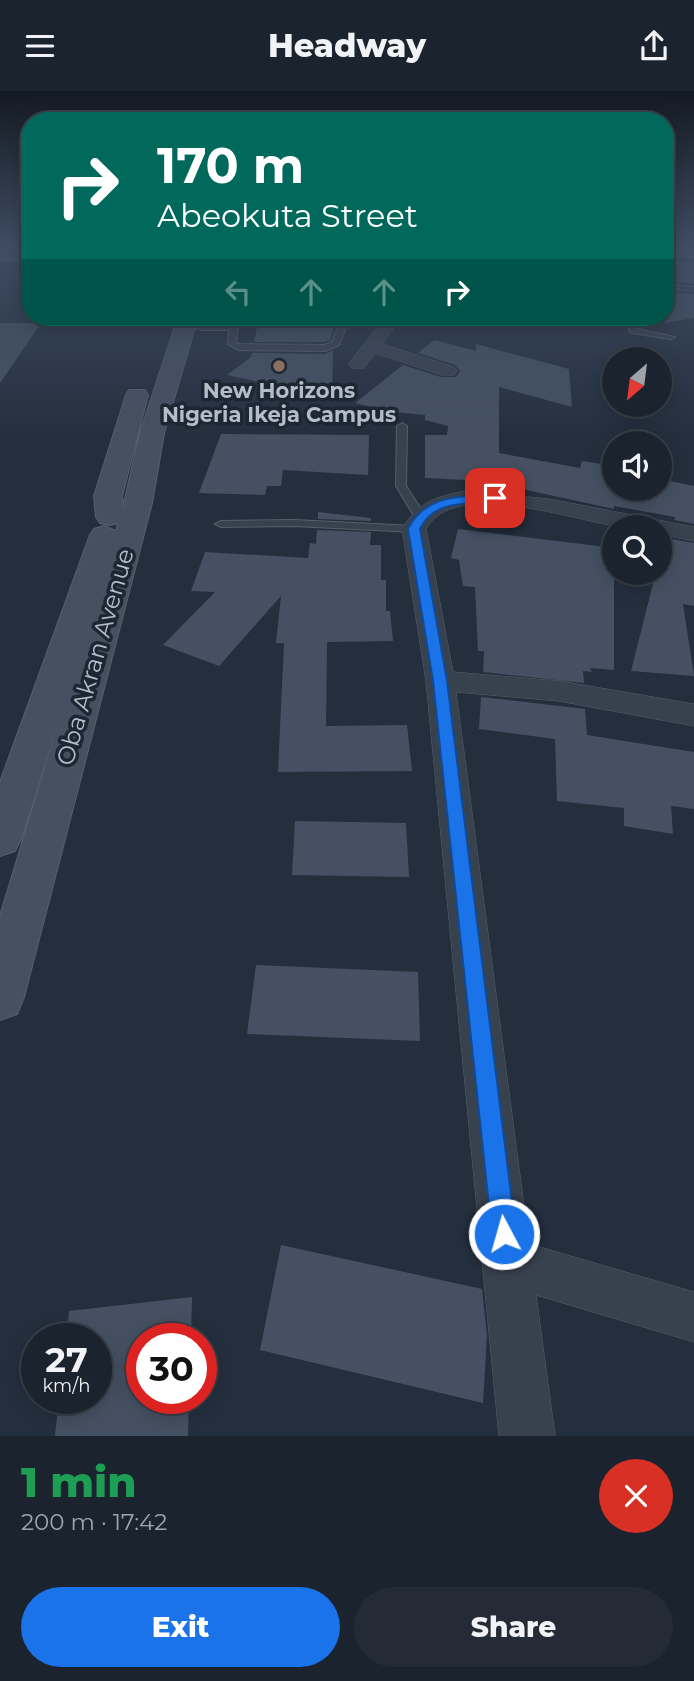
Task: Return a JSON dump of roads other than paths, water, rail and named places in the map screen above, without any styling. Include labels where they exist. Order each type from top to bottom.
[{"type":"main road","name":"Oba Akran Avenue","points":[[0,997],[145,433],[169,326]]},
{"type":"main road","name":"Oba Akran Avenue","points":[[145,433],[195,326]]},
{"type":"main road","points":[[143,378],[108,496],[124,510],[157,484],[196,326]]},
{"type":"main road","name":"Oba Akran Avenue","points":[[0,839],[124,510]]},
{"type":"street","points":[[358,365],[388,326]]},
{"type":"street","points":[[373,347],[449,371]]},
{"type":"street","points":[[527,1436],[440,681],[417,523],[447,501],[495,498],[602,517]]},
{"type":"street","points":[[672,530],[694,534]]},
{"type":"street","points":[[440,681],[559,691],[694,715]]},
{"type":"street","points":[[507,1262],[694,1317]]},
{"type":"lane","points":[[225,326],[234,328],[232,344],[239,347],[326,348],[336,343],[343,326]]},
{"type":"lane","points":[[632,326],[634,331],[671,337]]},
{"type":"lane","points":[[221,524],[417,523],[401,485],[402,426]]},
{"type":"place","name":"New Horizons Nigeria Ikeja Campus","points":[[279,366]]}]
